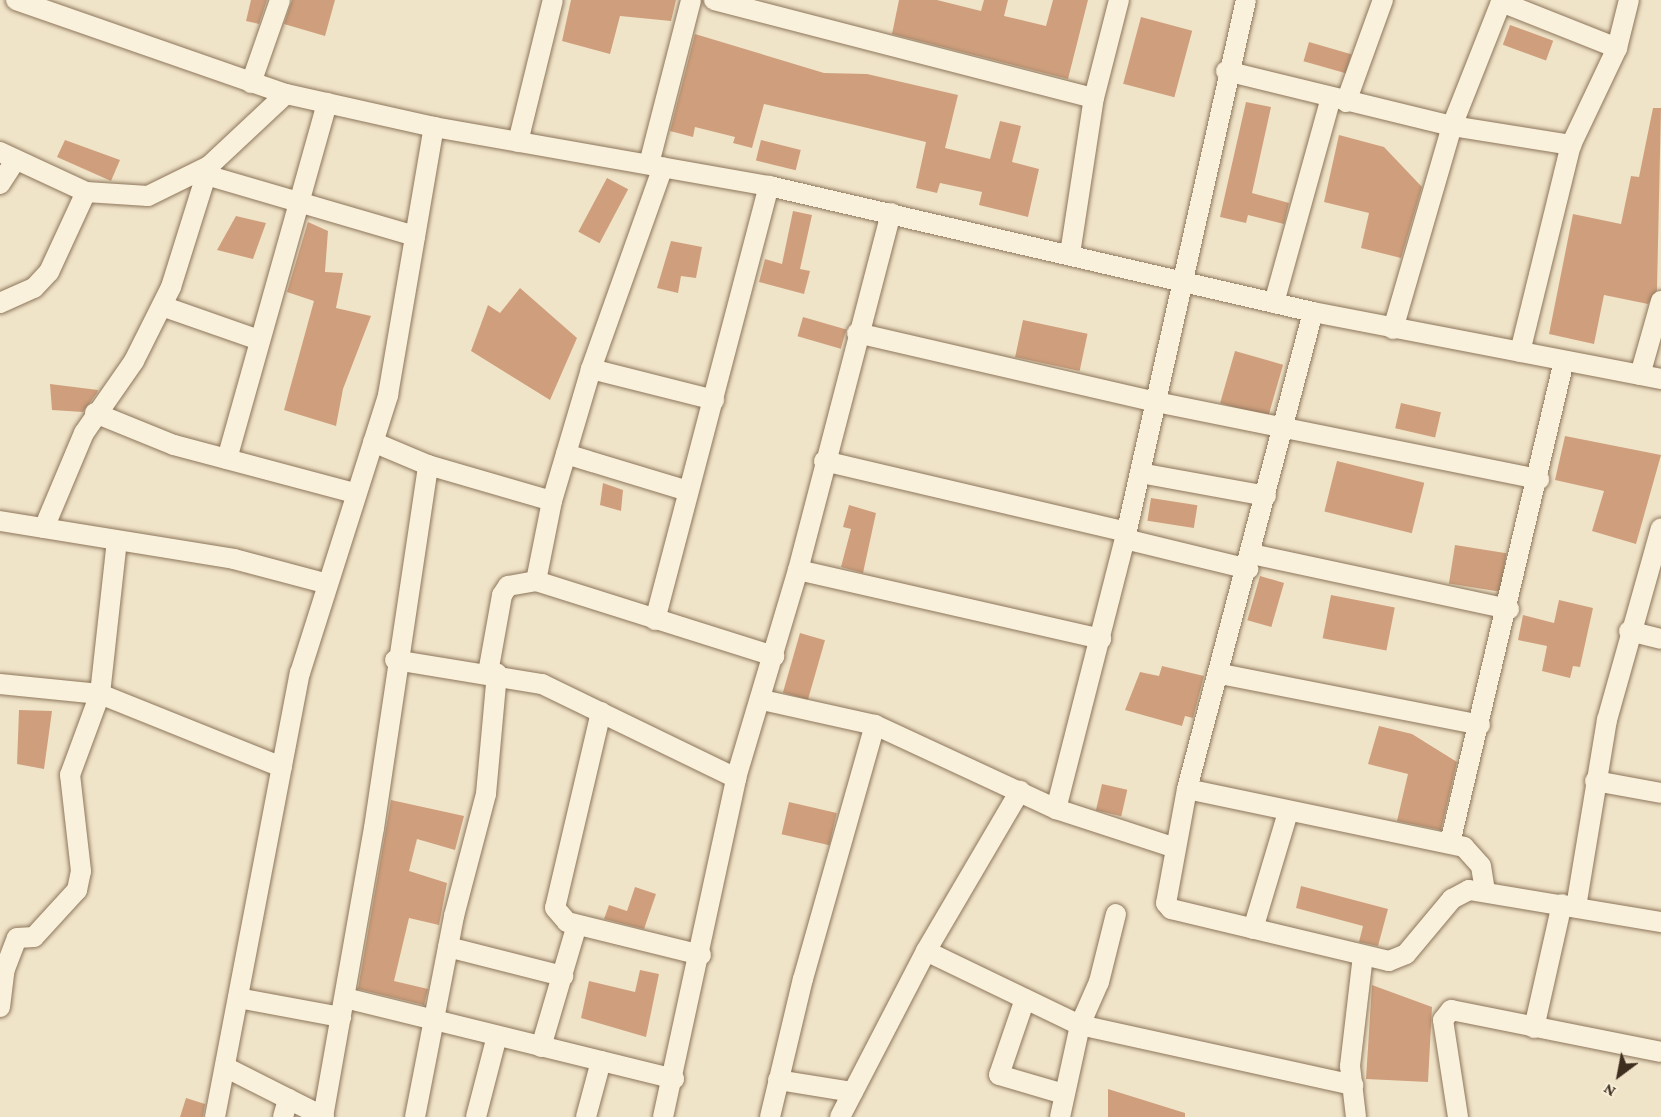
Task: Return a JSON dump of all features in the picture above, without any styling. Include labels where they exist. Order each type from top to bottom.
[{"type":"street","points":[[16,0],[286,94],[434,127],[769,186],[1313,312],[1661,379]]},
{"type":"street","points":[[251,83],[280,0]]},
{"type":"street","points":[[518,142],[553,0]]},
{"type":"street","points":[[536,581],[552,501],[656,165],[691,0]]},
{"type":"street","points":[[714,0],[1094,98]]},
{"type":"street","points":[[1070,254],[1094,98],[1119,0]]},
{"type":"street","points":[[1056,809],[1126,536],[1226,71],[1246,0]]},
{"type":"street","points":[[1274,303],[1338,100],[1383,0]]},
{"type":"street","points":[[1520,352],[1571,145],[1617,48],[1629,0]]},
{"type":"street","points":[[1393,329],[1452,126],[1502,1],[1617,48]]},
{"type":"street","points":[[1226,71],[1452,126],[1571,145]]},
{"type":"street","points":[[0,184],[7,156],[86,192],[148,196],[207,170],[286,94]]},
{"type":"street","points":[[227,459],[327,103]]},
{"type":"street","points":[[215,1117],[282,767],[324,583],[388,395],[434,127]]},
{"type":"street","points":[[207,170],[416,236]]},
{"type":"street","points":[[44,528],[96,413],[134,361],[162,306],[207,170]]},
{"type":"street","points":[[655,620],[769,186]]},
{"type":"street","points":[[0,303],[34,288],[49,272],[86,192]]},
{"type":"street","points":[[663,1117],[674,1079],[701,955],[736,778],[762,700],[798,570],[857,333],[891,213]]},
{"type":"street","points":[[1640,375],[1661,301]]},
{"type":"street","points":[[162,306],[259,340]]},
{"type":"street","points":[[1313,312],[1221,674],[1187,789],[1165,892],[1172,909],[1363,956],[1398,960],[1452,899],[1469,890],[1485,890],[1661,922]]},
{"type":"street","points":[[857,333],[1156,402],[1539,479]]},
{"type":"street","points":[[1450,843],[1509,609],[1564,362]]},
{"type":"street","points":[[591,369],[714,400]]},
{"type":"street","points":[[96,413],[174,445],[355,493]]},
{"type":"street","points":[[373,442],[428,465],[552,501]]},
{"type":"street","points":[[566,454],[688,491]]},
{"type":"street","points":[[824,461],[1126,536],[1250,562],[1509,609]]},
{"type":"street","points":[[225,1066],[286,1108],[324,1117],[343,1008],[395,660],[428,465]]},
{"type":"street","points":[[1140,473],[1266,496]]},
{"type":"street","points":[[0,521],[234,559],[324,583]]},
{"type":"street","points":[[1534,1028],[1569,906],[1629,631],[1661,528]]},
{"type":"street","points":[[0,1007],[5,969],[17,938],[34,937],[77,890],[81,871],[70,775],[100,694],[117,541]]},
{"type":"street","points":[[798,570],[1101,639]]},
{"type":"street","points":[[415,1117],[448,947],[486,794],[492,674],[502,595],[508,586],[536,581],[774,656]]},
{"type":"street","points":[[1629,631],[1661,639]]},
{"type":"street","points":[[395,660],[492,674],[542,684],[736,778]]},
{"type":"street","points":[[1221,674],[1480,725]]},
{"type":"street","points":[[0,684],[100,694],[282,767]]},
{"type":"street","points":[[762,700],[874,725],[1056,809],[1175,848]]},
{"type":"street","points":[[601,712],[554,900],[560,917],[577,925],[701,955]]},
{"type":"street","points":[[770,1117],[874,725]]},
{"type":"street","points":[[1595,781],[1661,793]]},
{"type":"street","points":[[1187,789],[1288,812],[1450,843],[1473,853],[1485,890]]},
{"type":"street","points":[[840,1117],[926,951],[1020,791]]},
{"type":"street","points":[[1253,929],[1288,812]]},
{"type":"street","points":[[1060,1117],[1080,1025],[1099,982],[1116,914]]},
{"type":"street","points":[[541,1047],[577,925]]},
{"type":"street","points":[[448,947],[563,976]]},
{"type":"street","points":[[926,951],[1080,1025],[1353,1085]]},
{"type":"street","points":[[1356,1117],[1351,1041],[1363,956]]},
{"type":"street","points":[[238,998],[343,1008],[434,1021],[674,1079]]},
{"type":"street","points":[[1024,999],[999,1075],[1064,1094]]},
{"type":"street","points":[[1458,1117],[1446,1014],[1461,1009],[1534,1028],[1661,1052]]},
{"type":"street","points":[[476,1117],[497,1036]]},
{"type":"street","points":[[586,1117],[601,1061]]},
{"type":"street","points":[[778,1080],[853,1092]]},
{"type":"building","points":[[251,0],[267,0],[259,24],[246,21]]},
{"type":"building","points":[[292,0],[335,0],[325,36],[284,24]]},
{"type":"building","points":[[571,0],[676,0],[671,21],[620,16],[610,54],[562,41]]},
{"type":"building","points":[[899,0],[937,0],[981,11],[984,0],[1008,0],[1004,16],[1046,26],[1053,0],[1088,0],[1068,79],[892,34]]},
{"type":"building","points":[[1141,17],[1192,31],[1174,97],[1123,84]]},
{"type":"building","points":[[1510,25],[1553,41],[1546,60],[1503,45]]},
{"type":"building","points":[[695,34],[824,73],[867,74],[958,95],[945,148],[990,159],[1000,121],[1021,126],[1012,162],[1039,169],[1028,217],[979,205],[982,192],[940,183],[937,193],[916,188],[926,142],[764,104],[752,148],[733,143],[735,137],[695,127],[693,137],[670,131]]},
{"type":"building","points":[[1309,42],[1351,54],[1346,73],[1303,61]]},
{"type":"building","points":[[1246,102],[1271,107],[1252,193],[1289,203],[1284,224],[1248,215],[1246,223],[1220,217]]},
{"type":"building","points":[[1653,108],[1661,108],[1657,290],[1648,304],[1604,295],[1594,344],[1549,334],[1573,214],[1621,224],[1631,176],[1639,177]]},
{"type":"building","points":[[1339,135],[1384,147],[1422,187],[1401,258],[1361,248],[1369,213],[1324,202]]},
{"type":"building","points":[[65,140],[120,160],[111,181],[57,157]]},
{"type":"building","points":[[761,140],[801,150],[796,170],[756,160]]},
{"type":"building","points":[[607,178],[628,189],[600,243],[578,232]]},
{"type":"building","points":[[793,211],[812,215],[800,269],[810,271],[804,294],[759,282],[765,259],[782,264]]},
{"type":"building","points":[[236,216],[266,223],[253,259],[217,250]]},
{"type":"building","points":[[308,222],[328,231],[325,272],[343,273],[336,308],[371,316],[343,389],[336,426],[284,410],[314,301],[287,292]]},
{"type":"building","points":[[671,241],[702,247],[696,278],[681,276],[678,293],[657,288]]},
{"type":"building","points":[[520,288],[577,338],[550,400],[471,351],[488,305],[500,313]]},
{"type":"building","points":[[803,317],[846,329],[841,349],[797,336]]},
{"type":"building","points":[[1023,320],[1088,334],[1080,371],[1015,357]]},
{"type":"building","points":[[1235,351],[1283,365],[1268,417],[1220,403]]},
{"type":"building","points":[[50,384],[98,390],[83,412],[52,410]]},
{"type":"building","points":[[1401,403],[1441,412],[1435,438],[1395,428]]},
{"type":"building","points":[[1565,436],[1661,455],[1636,544],[1592,531],[1604,491],[1555,480]]},
{"type":"building","points":[[1337,461],[1424,483],[1412,533],[1324,511]]},
{"type":"building","points":[[603,483],[623,490],[621,511],[600,505]]},
{"type":"building","points":[[1151,498],[1197,505],[1194,528],[1147,521]]},
{"type":"building","points":[[849,505],[876,513],[863,573],[841,567],[851,529],[843,527]]},
{"type":"building","points":[[1455,545],[1506,553],[1500,592],[1449,584]]},
{"type":"building","points":[[1260,576],[1284,583],[1271,627],[1247,620]]},
{"type":"building","points":[[1331,595],[1395,607],[1386,651],[1323,638]]},
{"type":"building","points":[[1559,600],[1593,608],[1580,667],[1573,666],[1570,678],[1542,671],[1547,646],[1518,640],[1523,615],[1554,623]]},
{"type":"building","points":[[800,633],[825,640],[808,700],[783,693]]},
{"type":"building","points":[[1162,666],[1204,676],[1193,718],[1185,716],[1182,726],[1125,710],[1140,672],[1159,676]]},
{"type":"building","points":[[19,710],[52,711],[44,769],[17,764]]},
{"type":"building","points":[[1379,726],[1412,734],[1457,762],[1441,830],[1397,821],[1408,774],[1368,764]]},
{"type":"building","points":[[1102,784],[1127,790],[1121,816],[1096,810]]},
{"type":"building","points":[[391,800],[464,816],[455,850],[417,839],[409,871],[447,883],[439,925],[409,918],[394,981],[428,989],[424,1005],[358,989]]},
{"type":"building","points":[[789,802],[837,813],[829,845],[782,834]]},
{"type":"building","points":[[1301,886],[1388,909],[1378,946],[1359,942],[1363,926],[1296,908]]},
{"type":"building","points":[[635,887],[656,894],[644,929],[604,919],[609,905],[627,911]]},
{"type":"building","points":[[640,970],[659,974],[646,1037],[581,1018],[589,981],[635,992]]},
{"type":"building","points":[[1372,985],[1432,1007],[1428,1082],[1366,1079]]},
{"type":"building","points":[[1108,1089],[1185,1113],[1185,1117],[1108,1117]]},
{"type":"building","points":[[186,1098],[205,1104],[203,1117],[180,1117]]}]
